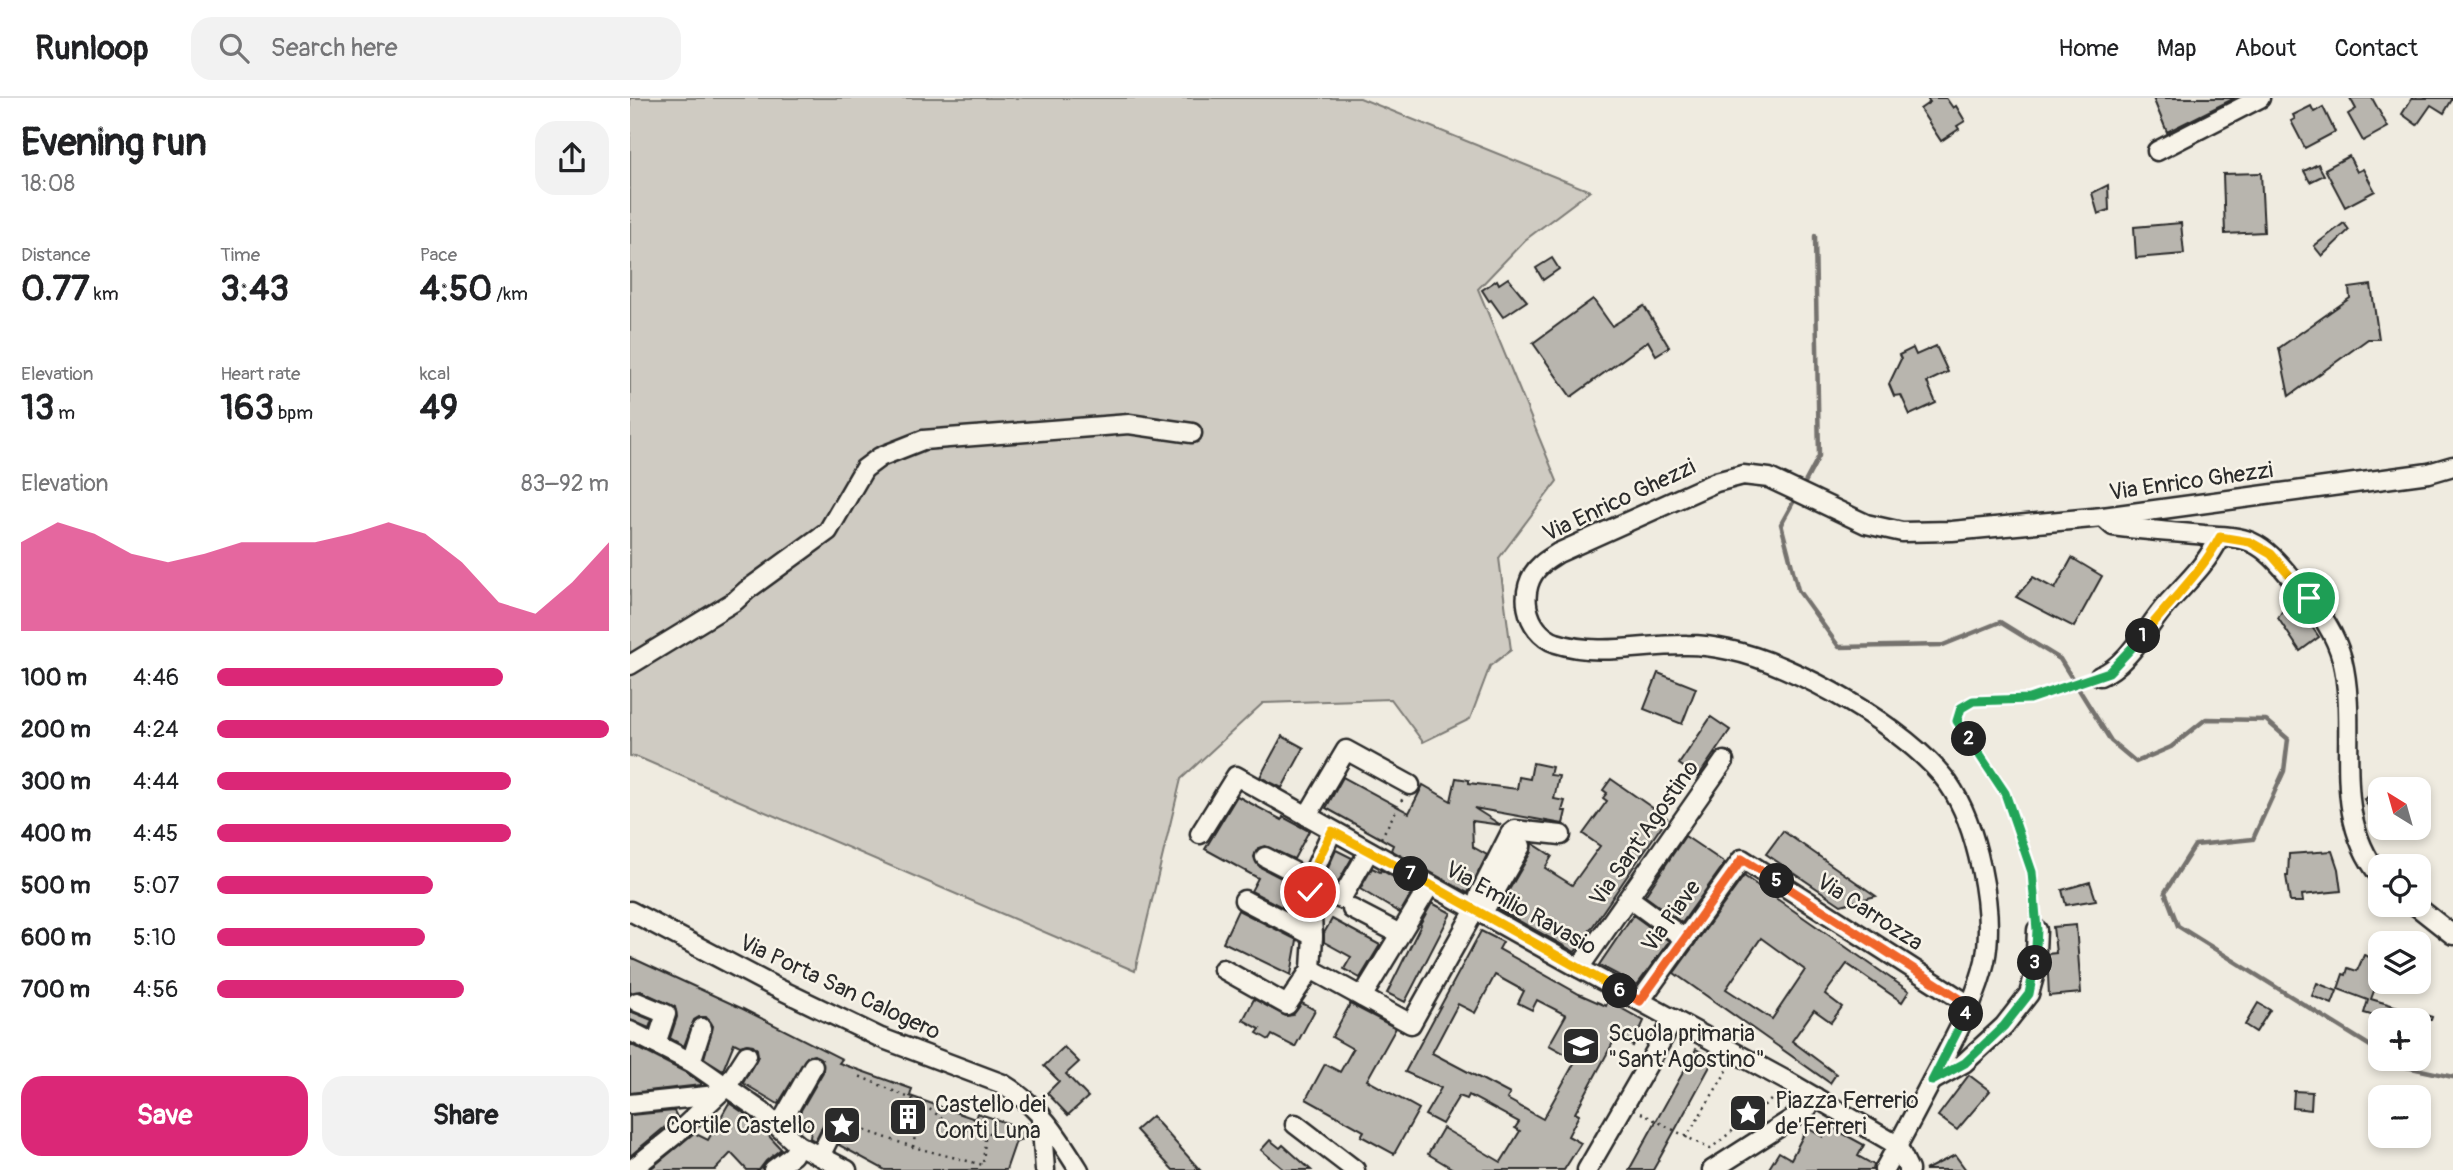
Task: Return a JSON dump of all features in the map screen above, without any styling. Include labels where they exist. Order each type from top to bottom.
[{"type":"street","points":[[2157,151],[2260,98]]},
{"type":"street","points":[[630,665],[734,601],[828,531],[864,469],[880,457],[923,440],[1033,431],[1129,424],[1192,433]]},
{"type":"street","name":"Via Enrico Ghezzi","points":[[1886,1169],[1971,1006],[1985,960],[1987,924],[1981,865],[1970,826],[1948,783],[1917,750],[1862,710],[1785,668],[1731,650],[1688,645],[1589,650],[1554,642],[1533,625],[1525,604],[1529,582],[1539,566],[1558,553],[1716,482],[1742,475],[1769,478],[1866,524],[1902,532],[1952,531],[2103,517],[2429,473],[2453,466]]},
{"type":"street","points":[[2103,517],[2113,527],[2250,542],[2271,554],[2309,598],[2342,657],[2350,811],[2353,825],[2368,858]]},
{"type":"street","points":[[2100,676],[2109,672],[2135,646],[2165,607],[2209,559],[2220,537]]},
{"type":"street","points":[[1307,816],[1346,750],[1410,785]]},
{"type":"street","name":"Via Sant'Agostino","points":[[1579,968],[1724,761]]},
{"type":"street","name":"Via Emilio Ravasio","points":[[1200,834],[1236,776],[1787,1081],[1897,1145]]},
{"type":"street","points":[[1478,912],[1480,893],[1510,834],[1515,830],[1562,835]]},
{"type":"street","points":[[1223,969],[1287,1005],[1311,969],[1315,884],[1332,831]]},
{"type":"street","points":[[1311,969],[1411,1024],[1521,846]]},
{"type":"street","points":[[1265,857],[1341,899],[1369,851]]},
{"type":"street","name":"Via Carrozza","points":[[1742,859],[1971,1006]]},
{"type":"street","name":"Via Piave","points":[[1640,1001],[1742,859]]},
{"type":"street","points":[[1362,997],[1430,885]]},
{"type":"street","points":[[1629,898],[1685,939]]},
{"type":"street","points":[[1244,900],[1313,936]]},
{"type":"street","points":[[1352,909],[1400,934]]},
{"type":"street","name":"Via Porta San Calogero","points":[[630,911],[773,986],[881,1038],[1003,1084],[1021,1094],[1041,1115],[1079,1170]]},
{"type":"street","points":[[2431,917],[2453,934]]},
{"type":"street","points":[[1932,1081],[1965,1063],[2004,1026],[2029,994],[2035,973],[2037,930]]},
{"type":"street","points":[[637,1002],[666,1014],[656,1044]]},
{"type":"street","points":[[1587,1170],[1674,1019]]},
{"type":"street","points":[[691,1062],[702,1028]]},
{"type":"street","points":[[630,1031],[691,1062],[722,1090],[779,1126],[798,1145],[847,1170]]},
{"type":"street","points":[[631,1170],[676,1134],[722,1090],[747,1055]]},
{"type":"street","points":[[779,1126],[813,1066]]},
{"type":"street","points":[[630,1104],[722,1090]]},
{"type":"street","points":[[1712,1170],[1806,1110],[1815,1097]]},
{"type":"street","points":[[1041,1115],[1045,1170]]},
{"type":"street","points":[[820,1156],[838,1121]]},
{"type":"street","points":[[1295,1124],[1355,1170]]},
{"type":"street","points":[[773,1170],[793,1155],[798,1145]]},
{"type":"street","points":[[1897,1145],[1909,1170]]},
{"type":"path","points":[[2037,930],[2032,872],[2005,793],[1957,721],[1961,708],[1973,701],[2029,699],[2100,676]]},
{"type":"path","points":[[1384,832],[1410,785]]},
{"type":"path","points":[[1685,1138],[1737,1054]]},
{"type":"path","points":[[859,1076],[921,1104],[946,1121],[985,1139],[984,1170]]},
{"type":"path","points":[[1626,1104],[1685,1138],[1710,1149],[1778,1094],[1787,1081]]},
{"type":"path","points":[[913,1147],[921,1104]]},
{"type":"path","points":[[858,1128],[913,1147],[983,1165]]},
{"type":"path","points":[[976,1135],[983,1131],[999,1136]]},
{"type":"shaded area","points":[[630,98],[1360,98],[1590,191],[1525,240],[1478,289],[1557,481],[1499,558],[1511,650],[1490,666],[1470,719],[1423,742],[1391,699],[1263,703],[1181,779],[1135,971],[630,756]]},
{"type":"building","points":[[1927,98],[1946,98],[1953,108],[1956,106],[1965,121],[1957,126],[1959,129],[1941,141],[1920,109],[1930,102]]},
{"type":"building","points":[[2153,98],[2235,98],[2167,132]]},
{"type":"building","points":[[2350,98],[2372,98],[2388,127],[2363,141],[2348,114],[2356,109]]},
{"type":"building","points":[[2412,98],[2453,98],[2444,113],[2431,105],[2417,125],[2402,114]]},
{"type":"building","points":[[2311,106],[2314,112],[2323,107],[2335,132],[2305,148],[2291,121],[2295,119],[2293,115]]},
{"type":"building","points":[[2349,156],[2357,172],[2363,169],[2375,191],[2345,207],[2325,169]]},
{"type":"building","points":[[2318,164],[2324,175],[2310,182],[2304,171]]},
{"type":"building","points":[[2261,173],[2264,232],[2225,234],[2223,174]]},
{"type":"building","points":[[2108,185],[2109,210],[2098,214],[2092,193]]},
{"type":"building","points":[[2181,223],[2184,254],[2136,258],[2134,227]]},
{"type":"building","points":[[2344,223],[2349,230],[2322,256],[2314,246]]},
{"type":"building","points":[[1552,258],[1559,269],[1543,280],[1536,268]]},
{"type":"building","points":[[1508,278],[1527,301],[1503,317],[1482,290],[1497,280],[1499,284]]},
{"type":"building","points":[[2371,285],[2379,339],[2368,339],[2289,396],[2279,348],[2350,298],[2349,288]]},
{"type":"building","points":[[1593,299],[1612,326],[1644,306],[1669,347],[1656,355],[1648,341],[1571,397],[1533,343]]},
{"type":"building","points":[[1936,346],[1948,372],[1927,382],[1936,403],[1910,415],[1901,395],[1894,396],[1889,384],[1901,359],[1899,355],[1913,348],[1916,355]]},
{"type":"building","points":[[2072,558],[2102,576],[2074,627],[2016,597],[2033,577],[2055,589]]},
{"type":"building","points":[[2291,597],[2319,637],[2300,651],[2278,618]]},
{"type":"building","points":[[1658,673],[1696,688],[1682,724],[1644,709]]},
{"type":"building","points":[[1711,717],[1730,730],[1698,777],[1679,764]]},
{"type":"building","points":[[1282,736],[1304,748],[1282,788],[1260,777]]},
{"type":"building","points":[[1533,763],[1552,767],[1550,775],[1559,776],[1554,799],[1565,801],[1562,811],[1566,811],[1563,824],[1474,808],[1501,825],[1472,821],[1473,847],[1487,855],[1468,893],[1391,850],[1393,845],[1326,808],[1343,777],[1409,813],[1423,785],[1451,801],[1456,778],[1469,780],[1469,783],[1517,789],[1519,777],[1530,779]]},
{"type":"building","points":[[1611,779],[1667,818],[1575,952],[1498,909],[1531,852],[1532,843],[1552,856],[1545,868],[1572,885],[1600,846],[1583,834],[1607,801],[1603,798],[1607,793],[1603,790]]},
{"type":"building","points":[[1237,796],[1309,831],[1294,859],[1265,846],[1258,848],[1254,857],[1260,867],[1299,887],[1299,916],[1251,891],[1258,878],[1205,849]]},
{"type":"building","points":[[1783,831],[1876,896],[1841,905],[1766,854]]},
{"type":"building","points":[[1685,836],[1725,863],[1682,923],[1645,896]]},
{"type":"building","points":[[1336,850],[1352,858],[1337,884],[1324,877]]},
{"type":"building","points":[[2332,851],[2341,891],[2302,895],[2303,902],[2290,902],[2286,876],[2289,854]]},
{"type":"building","points":[[1372,868],[1380,872],[1381,870],[1414,889],[1400,913],[1360,889]]},
{"type":"building","points":[[1744,876],[1909,991],[1902,1002],[1847,964],[1825,994],[1842,1007],[1831,1022],[1814,1010],[1792,1041],[1836,1074],[1830,1083],[1674,973]],"holes":[[[1761,938],[1805,970],[1772,1019],[1726,989]]]},
{"type":"building","points":[[2090,882],[2096,900],[2066,905],[2062,890]]},
{"type":"building","points":[[1432,903],[1451,913],[1405,1002],[1387,993]]},
{"type":"building","points":[[1238,910],[1297,940],[1291,975],[1223,942]]},
{"type":"building","points":[[1633,915],[1669,941],[1637,985],[1599,965]]},
{"type":"building","points":[[1332,919],[1380,945],[1360,978],[1344,969],[1351,957],[1324,942],[1324,933]]},
{"type":"building","points":[[2076,925],[2081,993],[2049,996],[2047,954],[2056,953],[2053,927]]},
{"type":"building","name":"Scuola primaria \"Sant'Agostino\"","points":[[1481,931],[1503,942],[1499,949],[1579,994],[1606,1006],[1608,1001],[1644,1021],[1633,1046],[1616,1037],[1575,1113],[1579,1115],[1568,1136],[1581,1143],[1564,1170],[1455,1170],[1428,1154],[1443,1128],[1501,1162],[1520,1131],[1515,1128],[1519,1122],[1469,1095],[1467,1099],[1459,1096],[1442,1124],[1425,1115],[1441,1088],[1405,1072]],"holes":[[[1495,975],[1524,991],[1518,1003],[1532,1010],[1537,1000],[1566,1015],[1549,1045],[1576,1060],[1543,1119],[1507,1099],[1510,1094],[1432,1053],[1458,1004],[1475,1013]]]},
{"type":"building","points":[[2364,955],[2368,956],[2368,994],[2373,994],[2371,999],[2402,1008],[2368,1008],[2368,1014],[2364,1013],[2368,1000],[2338,989],[2348,968],[2357,971]]},
{"type":"building","points":[[630,957],[743,1009],[842,1059],[839,1063],[912,1089],[910,1096],[975,1119],[977,1113],[1016,1126],[1027,1124],[1029,1137],[1016,1141],[1006,1170],[885,1170],[839,1145],[849,1121],[847,1114],[838,1110],[828,1115],[815,1141],[810,1138],[812,1121],[802,1130],[793,1124],[823,1072],[822,1060],[814,1055],[807,1057],[778,1104],[743,1083],[758,1056],[753,1045],[740,1046],[734,1043],[723,1070],[704,1058],[713,1026],[706,1017],[694,1020],[684,1046],[670,1038],[677,1017],[675,1007],[641,991],[630,993]]},
{"type":"building","points":[[2317,983],[2337,991],[2332,1004],[2312,996]]},
{"type":"building","points":[[1254,999],[1286,1016],[1293,1015],[1302,1003],[1315,1010],[1295,1047],[1272,1035],[1269,1040],[1257,1033],[1260,1029],[1243,1020]]},
{"type":"building","points":[[2258,1003],[2270,1010],[2256,1032],[2245,1025]]},
{"type":"building","points":[[1350,1004],[1396,1028],[1367,1080],[1419,1109],[1394,1154],[1361,1136],[1364,1131],[1306,1099],[1325,1064],[1340,1072],[1353,1049],[1332,1037]]},
{"type":"building","points":[[630,1011],[652,1020],[649,1028],[630,1020]]},
{"type":"building","points":[[630,1044],[685,1072],[701,1085],[630,1093]]},
{"type":"building","points":[[1064,1047],[1079,1062],[1066,1074],[1088,1097],[1068,1115],[1047,1093],[1059,1081],[1044,1066]]},
{"type":"building","points":[[1696,1049],[1714,1059],[1657,1163],[1653,1170],[1629,1170]]},
{"type":"building","points":[[1969,1075],[1990,1091],[1957,1130],[1938,1116]]},
{"type":"building","points":[[2294,1091],[2312,1092],[2311,1110],[2293,1108]]},
{"type":"building","points":[[729,1103],[754,1120],[781,1149],[759,1170],[747,1170],[731,1153],[715,1170],[649,1170],[694,1133],[708,1140]]},
{"type":"building","points":[[674,1111],[677,1117],[630,1156],[630,1115]]},
{"type":"building","points":[[1152,1116],[1200,1170],[1173,1170],[1136,1130]]},
{"type":"building","points":[[1829,1126],[1864,1145],[1858,1156],[1874,1165],[1873,1170],[1768,1170],[1779,1152],[1791,1159],[1807,1128],[1823,1137]]},
{"type":"building","points":[[1270,1140],[1280,1148],[1283,1145],[1311,1170],[1285,1170],[1261,1150]]},
{"type":"building","points":[[1955,1155],[1966,1170],[1925,1170]]},
{"type":"waterway","points":[[1801,490],[1819,456],[1815,236]]},
{"type":"waterway","points":[[1796,497],[1781,524],[1798,590],[1839,647],[1943,645],[2000,622],[2060,659],[2111,741],[2136,762],[2171,747],[2206,719],[2266,720],[2288,739],[2284,771],[2253,839],[2195,845],[2165,892],[2178,926],[2368,1045]]},
{"type":"waterway","points":[[2425,1071],[2453,1077]]},
{"type":"place","name":"Scuola primaria \"Sant'Agostino\"","points":[[1581,1046]]},
{"type":"place","name":"Piazza Ferrerio de'Ferreri","points":[[1748,1113]]},
{"type":"place","name":"Castello dei Conti Luna","points":[[908,1117]]},
{"type":"place","name":"Cortile Castello","points":[[842,1125]]},
{"type":"route","points":[[1310,892],[1312,872],[1332,831],[1640,1001],[1742,859],[1971,1006],[1932,1081],[1965,1063],[2004,1026],[2029,994],[2035,973],[2037,930],[2032,872],[2005,793],[1957,721],[1961,708],[1973,701],[2029,699],[2109,672],[2135,646],[2165,607],[2209,559],[2220,537],[2250,542],[2271,554],[2309,598]]}]
